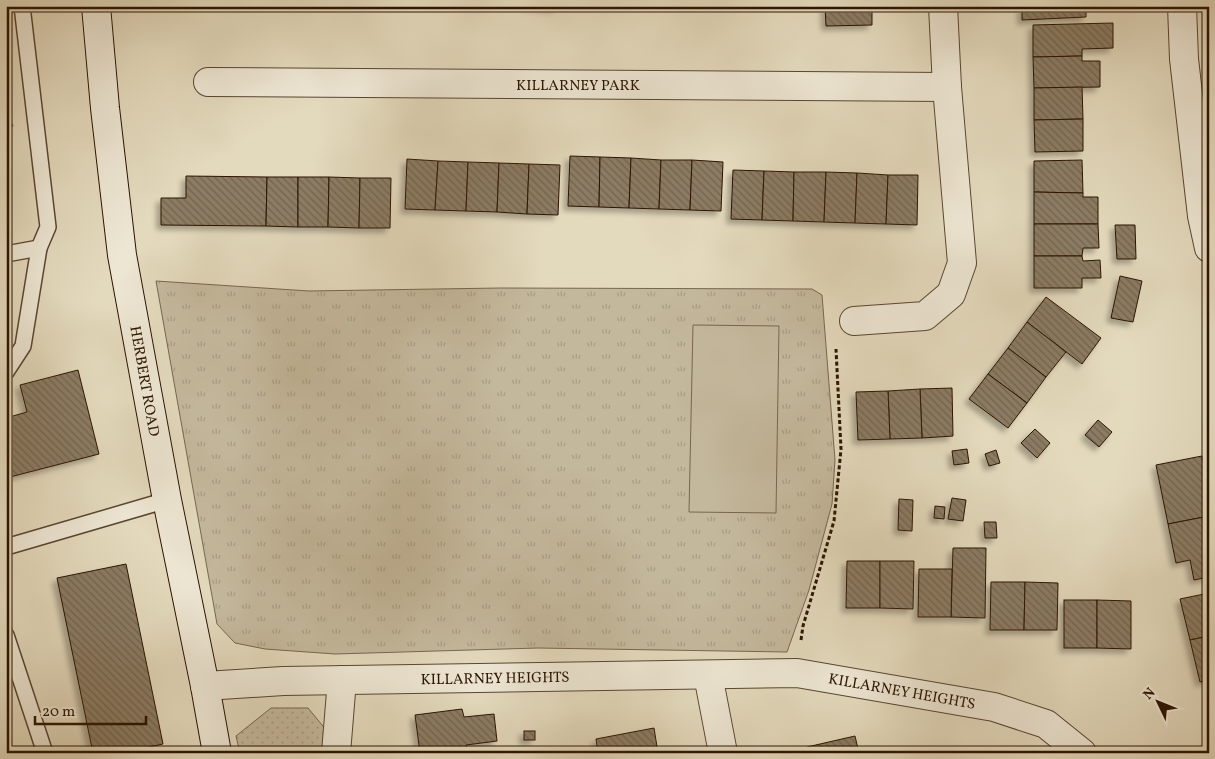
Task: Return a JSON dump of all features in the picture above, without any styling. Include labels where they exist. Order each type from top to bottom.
[{"type":"street","name":"HERBERT ROAD","points":[[96,6],[105,108],[122,255],[167,500],[217,753]]},
{"type":"street","points":[[854,321],[925,316],[951,294],[962,263],[947,86],[943,6]]},
{"type":"street","points":[[1182,6],[1184,59],[1202,216],[1209,248]]},
{"type":"street","name":"KILLARNEY PARK","points":[[208,82],[947,86]]},
{"type":"street","name":"KILLARNEY HEIGHTS","points":[[205,686],[283,680],[797,673],[994,706],[1046,724],[1082,753]]},
{"type":"street","points":[[708,675],[723,753]]},
{"type":"street","points":[[336,753],[342,680]]},
{"type":"lane","points":[[6,372],[23,346],[39,248],[48,227],[22,6]]},
{"type":"lane","points":[[6,254],[39,248]]},
{"type":"lane","points":[[6,547],[167,500]]},
{"type":"lane","points":[[6,634],[45,753]]},
{"type":"path","points":[[797,673],[803,626],[835,512],[841,449],[835,322],[854,321]]},
{"type":"green space","points":[[156,281],[309,291],[500,288],[812,289],[822,295],[835,460],[832,504],[809,590],[787,652],[538,648],[335,654],[265,649],[235,643],[217,624]]},
{"type":"green space","points":[[693,325],[779,326],[776,513],[689,512]]},
{"type":"green space","points":[[271,708],[308,708],[327,731],[328,753],[240,753],[236,736]]},
{"type":"building","points":[[527,6],[557,6],[557,8]]},
{"type":"building","points":[[825,6],[872,6],[872,25],[826,26]]},
{"type":"building","points":[[1022,6],[1086,6],[1086,17],[1022,20]]},
{"type":"building","points":[[1113,23],[1113,48],[1082,49],[1082,56],[1033,57],[1033,25]]},
{"type":"building","points":[[1082,56],[1082,61],[1100,61],[1100,87],[1034,88],[1033,57]]},
{"type":"building","points":[[1082,87],[1083,119],[1034,120],[1034,88]]},
{"type":"building","points":[[6,109],[13,126],[6,129]]},
{"type":"building","points":[[1083,119],[1083,151],[1035,152],[1034,120]]},
{"type":"building","points":[[570,156],[600,157],[599,207],[568,206]]},
{"type":"building","points":[[600,157],[631,158],[629,208],[599,207]]},
{"type":"building","points":[[631,158],[661,160],[659,209],[629,208]]},
{"type":"building","points":[[407,159],[438,161],[435,210],[405,209]]},
{"type":"building","points":[[661,160],[692,160],[690,210],[659,209]]},
{"type":"building","points":[[692,160],[723,162],[721,211],[690,210]]},
{"type":"building","points":[[1082,160],[1083,193],[1034,192],[1034,161]]},
{"type":"building","points":[[438,161],[468,162],[466,211],[435,210]]},
{"type":"building","points":[[468,162],[499,163],[497,212],[466,211]]},
{"type":"building","points":[[499,163],[529,164],[527,214],[497,212]]},
{"type":"building","points":[[529,164],[560,165],[558,215],[527,214]]},
{"type":"building","points":[[733,170],[764,171],[762,220],[731,219]]},
{"type":"building","points":[[764,171],[794,172],[793,221],[762,220]]},
{"type":"building","points":[[794,172],[826,172],[824,222],[793,221]]},
{"type":"building","points":[[826,172],[857,173],[855,223],[824,222]]},
{"type":"building","points":[[857,173],[888,175],[886,224],[855,223]]},
{"type":"building","points":[[888,175],[918,175],[917,225],[886,224]]},
{"type":"building","points":[[186,176],[267,177],[266,226],[161,225],[161,198],[186,198]]},
{"type":"building","points":[[267,177],[298,177],[298,227],[266,226]]},
{"type":"building","points":[[298,177],[329,177],[328,227],[298,227]]},
{"type":"building","points":[[329,177],[360,178],[359,228],[328,227]]},
{"type":"building","points":[[360,178],[391,178],[390,228],[359,228]]},
{"type":"building","points":[[1034,192],[1083,193],[1083,197],[1098,197],[1098,224],[1034,224]]},
{"type":"building","points":[[1034,224],[1098,224],[1099,248],[1083,248],[1082,256],[1034,256]]},
{"type":"building","points":[[1115,225],[1135,225],[1136,259],[1117,259]]},
{"type":"building","points":[[1034,256],[1082,256],[1083,261],[1100,260],[1101,278],[1082,278],[1082,288],[1034,288]]},
{"type":"building","points":[[1120,276],[1142,281],[1133,322],[1111,318]]},
{"type":"building","points":[[1046,297],[1101,338],[1082,364],[1027,322]]},
{"type":"building","points":[[1027,322],[1066,352],[1046,377],[1008,348]]},
{"type":"building","points":[[1008,348],[1046,377],[1027,403],[988,374]]},
{"type":"building","points":[[78,370],[99,454],[6,478],[6,418],[27,412],[20,385]]},
{"type":"building","points":[[988,374],[1027,403],[1008,428],[969,399]]},
{"type":"building","points":[[952,388],[953,436],[922,438],[920,389]]},
{"type":"building","points":[[920,389],[922,438],[890,439],[888,391]]},
{"type":"building","points":[[888,391],[890,439],[858,440],[856,392]]},
{"type":"building","points":[[1098,420],[1112,432],[1099,447],[1085,435]]},
{"type":"building","points":[[1035,429],[1050,443],[1037,458],[1021,443]]},
{"type":"building","points":[[967,449],[969,463],[954,465],[952,451]]},
{"type":"building","points":[[996,450],[1000,463],[989,466],[985,454]]},
{"type":"building","points":[[1202,456],[1209,489],[1209,516],[1168,524],[1156,465]]},
{"type":"building","points":[[952,498],[966,500],[963,521],[948,519]]},
{"type":"building","points":[[899,499],[913,500],[912,531],[898,530]]},
{"type":"building","points":[[935,506],[945,507],[944,519],[934,518]]},
{"type":"building","points":[[1209,516],[1209,577],[1194,580],[1190,560],[1176,563],[1168,524]]},
{"type":"building","points":[[984,522],[996,522],[997,538],[985,538]]},
{"type":"building","points":[[953,548],[986,548],[985,618],[951,617]]},
{"type":"building","points":[[847,561],[880,561],[880,608],[846,608]]},
{"type":"building","points":[[880,561],[914,561],[913,609],[880,608]]},
{"type":"building","points":[[126,564],[163,744],[120,753],[93,753],[57,578]]},
{"type":"building","points":[[919,569],[952,569],[951,617],[918,617]]},
{"type":"building","points":[[991,582],[1025,582],[1024,630],[990,630]]},
{"type":"building","points":[[1025,582],[1058,583],[1057,630],[1024,630]]},
{"type":"building","points":[[1209,593],[1209,636],[1190,640],[1180,599]]},
{"type":"building","points":[[1064,600],[1097,600],[1097,648],[1064,648]]},
{"type":"building","points":[[1097,600],[1131,601],[1131,649],[1097,648]]},
{"type":"building","points":[[1209,636],[1209,680],[1200,682],[1190,640]]},
{"type":"building","points":[[462,709],[464,717],[494,714],[497,741],[466,745],[467,749],[420,753],[415,715]]},
{"type":"building","points":[[654,728],[658,753],[598,753],[596,739]]},
{"type":"building","points":[[524,731],[535,731],[535,740],[524,740]]},
{"type":"building","points":[[855,736],[859,753],[809,753],[807,747]]},
{"type":"building","points":[[467,749],[468,753],[430,753]]}]
